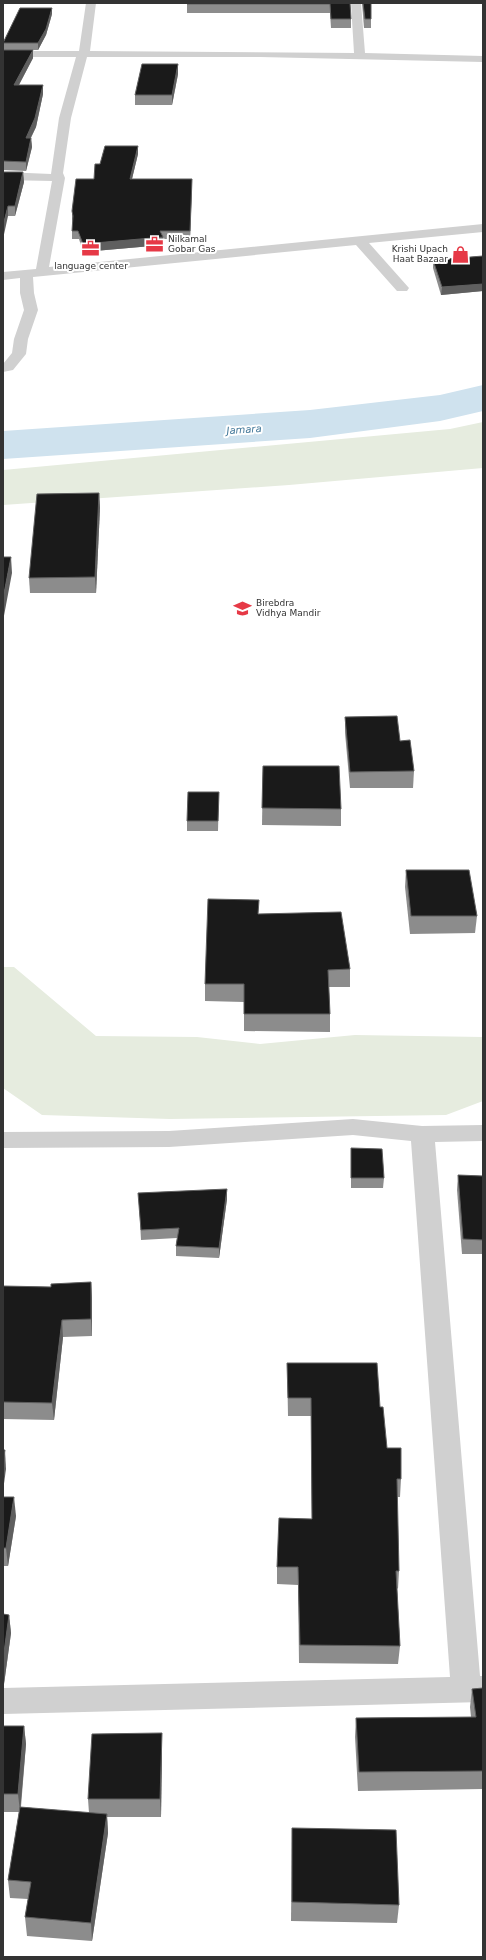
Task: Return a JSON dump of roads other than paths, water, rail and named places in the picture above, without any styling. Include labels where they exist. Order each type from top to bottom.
[{"type":"street","points":[[42,271],[59,178],[57,173],[65,118],[81,58],[84,54],[91,3]]},
{"type":"street","points":[[356,3],[360,56]]},
{"type":"street","points":[[3,54],[360,56],[483,59]]},
{"type":"street","points":[[3,176],[59,178]]},
{"type":"street","points":[[3,276],[483,228]]},
{"type":"street","points":[[360,241],[402,288]]},
{"type":"street","points":[[3,368],[8,367],[19,354],[21,339],[31,310],[27,292],[26,273]]},
{"type":"street","points":[[3,1140],[169,1139],[353,1127],[422,1134],[483,1132]]},
{"type":"street","points":[[3,1701],[474,1689],[422,1134]]},
{"type":"waterway","name":"Jamara","points":[[3,445],[310,424],[440,408],[483,398]]},
{"type":"place","name":"Nilkamal Gobar Gas","points":[[155,244]]},
{"type":"place","name":"language center","points":[[91,249]]},
{"type":"place","name":"Krishi Upach Haat Bazaar","points":[[461,254]]},
{"type":"place","name":"Birebdra Vidhya Mandir","points":[[243,608]]}]
